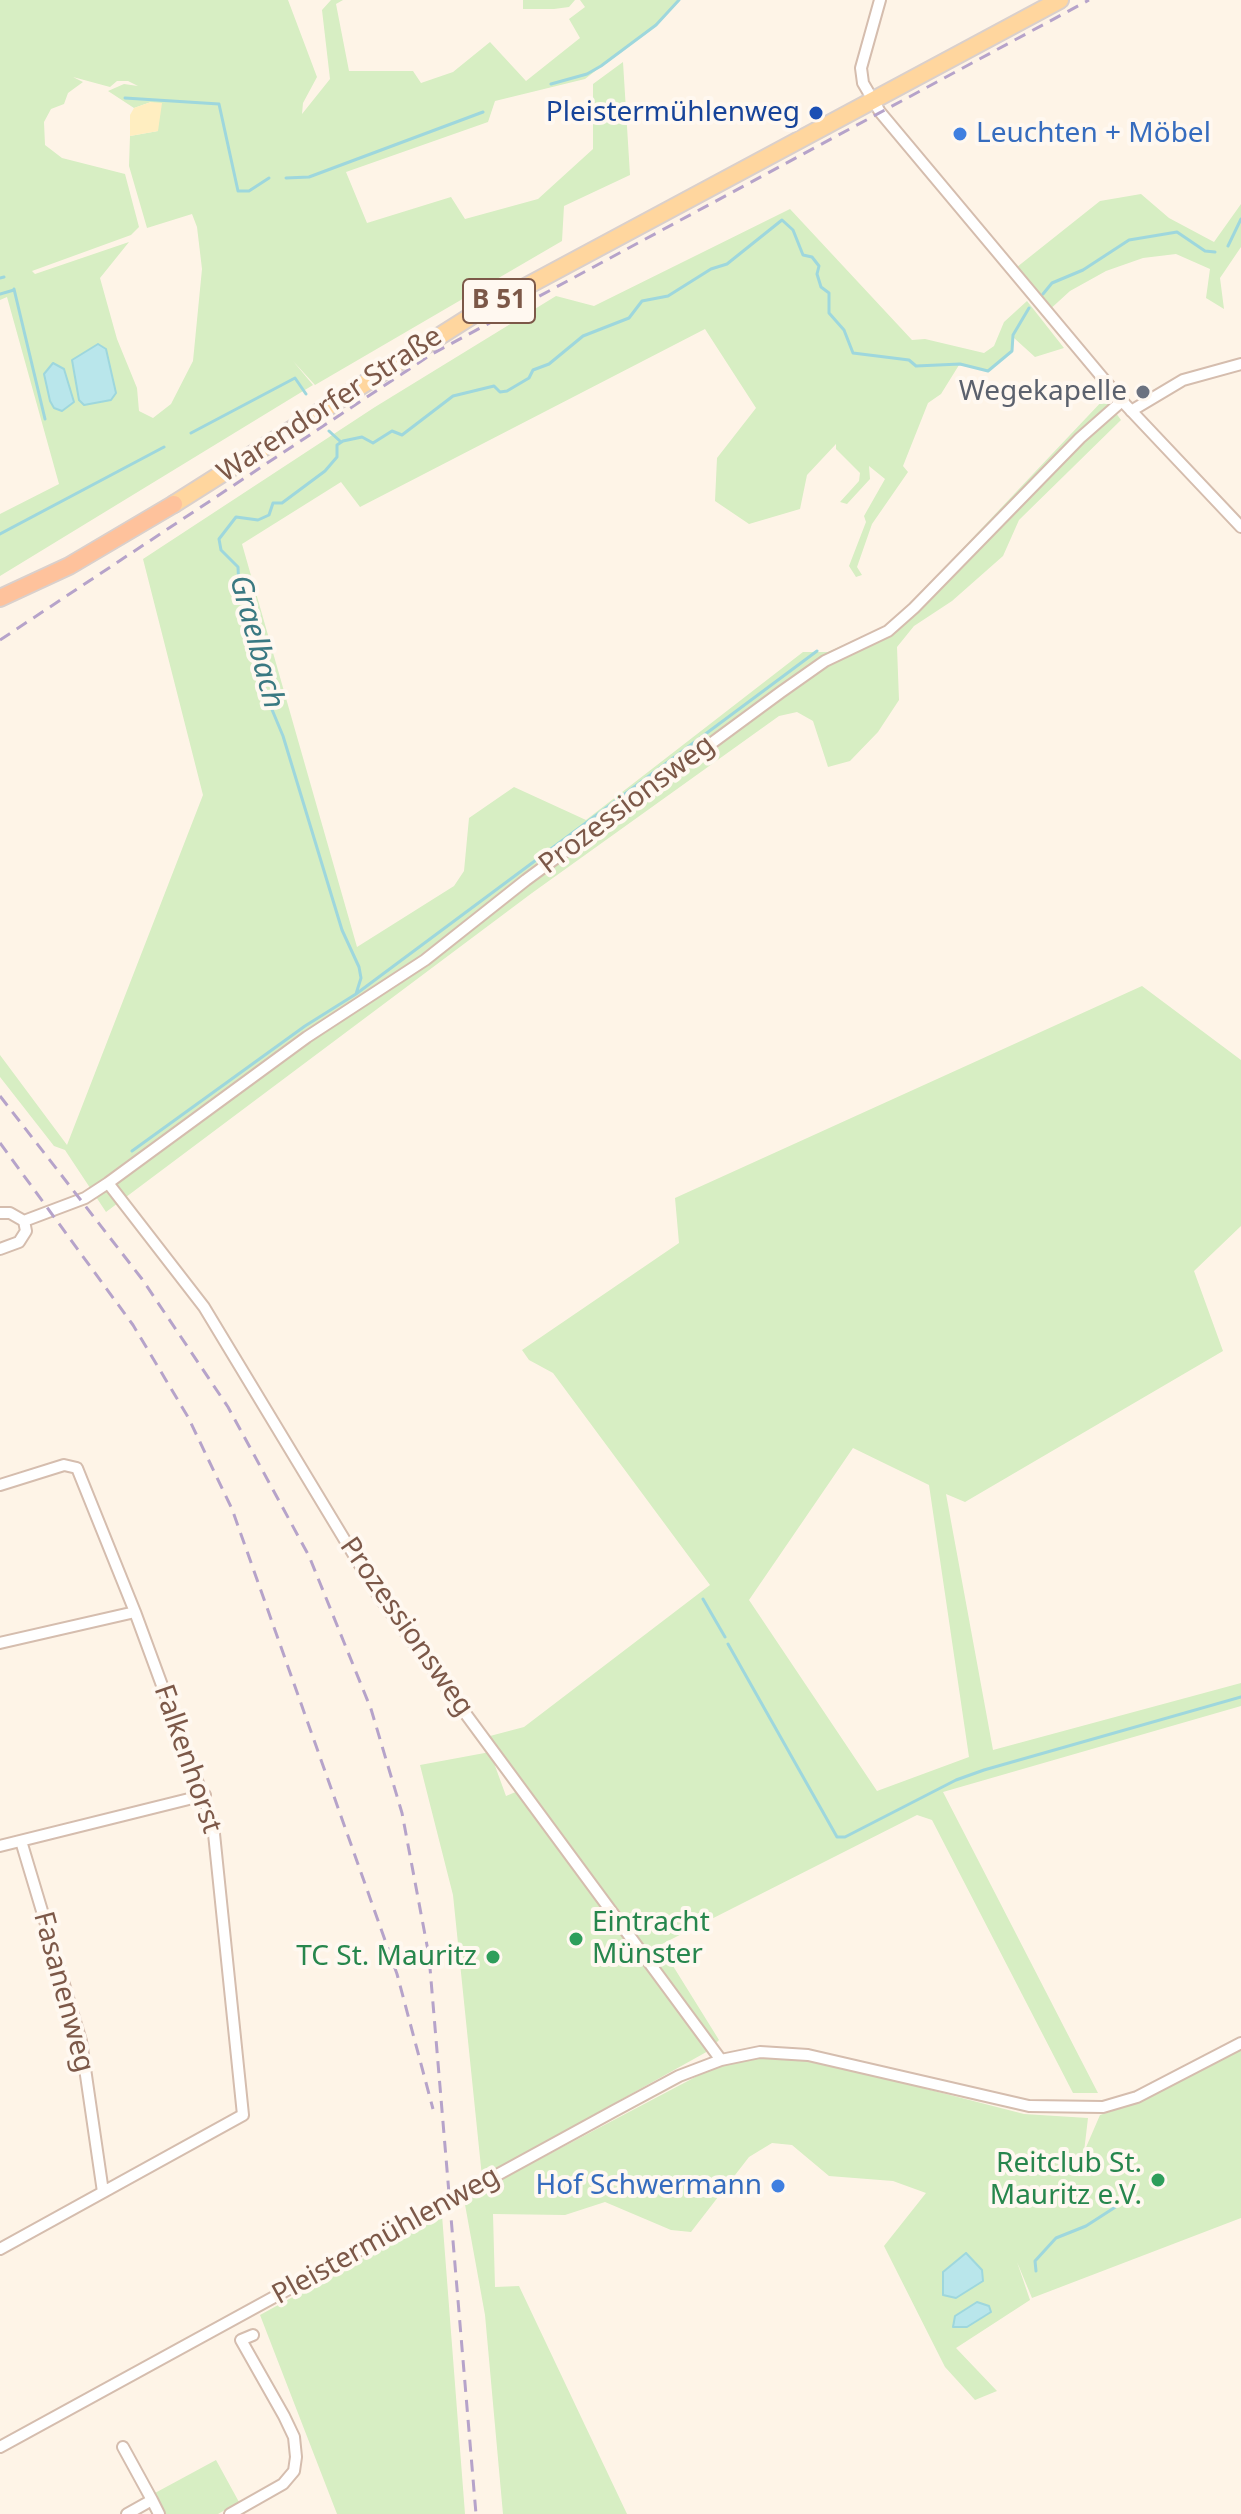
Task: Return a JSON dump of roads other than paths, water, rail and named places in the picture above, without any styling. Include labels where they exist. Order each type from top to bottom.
[{"type":"highway","name":"Warendorfer Straße","points":[[0,598],[69,566],[174,504]]},
{"type":"main road","name":"Warendorfer Straße","points":[[174,504],[427,341],[1060,0]]},
{"type":"street","points":[[880,0],[861,68],[863,83],[872,100],[944,191],[1122,401],[1241,527]]},
{"type":"street","points":[[1131,411],[1183,380],[1221,367],[1241,364]]},
{"type":"street","name":"Prozessionsweg","points":[[24,1221],[85,1198],[108,1183],[307,1037],[425,960],[526,880],[792,684],[825,661],[888,631],[1080,438],[1122,401]]},
{"type":"street","name":"Prozessionsweg","points":[[108,1183],[204,1307],[378,1595],[721,2060]]},
{"type":"street","points":[[0,1213],[10,1213],[24,1221],[23,1238],[0,1249]]},
{"type":"street","name":"Falkenhorst","points":[[0,1485],[64,1465],[74,1465],[135,1612],[205,1795],[213,1824],[243,2115],[103,2192]]},
{"type":"street","points":[[0,1643],[135,1612]]},
{"type":"street","points":[[0,1846],[205,1795]]},
{"type":"street","name":"Fasanenweg","points":[[21,1841],[81,2041],[103,2192]]},
{"type":"street","name":"Pleistermühlenweg","points":[[0,2447],[679,2076],[721,2060],[760,2052],[808,2055],[1029,2106],[1103,2107],[1137,2097],[1241,2043]]},
{"type":"street","points":[[0,2249],[103,2192]]},
{"type":"street","points":[[230,2514],[283,2484],[294,2471],[296,2457],[294,2437],[241,2340],[253,2335]]},
{"type":"street","points":[[123,2447],[159,2514]]},
{"type":"street","points":[[127,2514],[152,2500]]},
{"type":"water","points":[[98,344],[106,349],[116,393],[111,400],[84,405],[79,400],[72,360]]},
{"type":"water","points":[[53,363],[64,369],[74,402],[62,411],[54,408],[50,401],[44,374]]},
{"type":"water","points":[[966,2253],[982,2270],[983,2281],[956,2298],[943,2295],[943,2272]]},
{"type":"water","points":[[977,2302],[989,2306],[991,2312],[967,2327],[953,2327],[955,2316]]},
{"type":"waterway","points":[[551,84],[587,74],[601,66],[656,25],[679,0]]},
{"type":"waterway","points":[[125,98],[219,104],[238,191],[249,191],[269,178]]},
{"type":"waterway","points":[[286,178],[309,177],[483,112]]},
{"type":"waterway","name":"Graelbach","points":[[1228,246],[1241,219]]},
{"type":"waterway","name":"Graelbach","points":[[356,994],[361,978],[359,967],[342,930],[283,736],[258,676],[259,661],[250,628],[249,604],[239,589],[238,567],[221,550],[219,539],[236,517],[258,520],[269,515],[273,503],[282,503],[325,471],[337,457],[337,445],[343,441],[362,437],[373,443],[392,431],[402,435],[453,396],[494,386],[500,392],[507,391],[529,378],[533,370],[549,364],[583,336],[629,318],[642,301],[668,296],[711,269],[727,264],[782,220],[793,230],[803,255],[812,257],[819,266],[817,274],[821,287],[829,293],[829,313],[844,330],[853,353],[909,360],[916,366],[960,364],[988,371],[1012,351],[1013,335],[1029,308]]},
{"type":"waterway","name":"Graelbach","points":[[1043,294],[1052,283],[1083,270],[1129,240],[1177,232],[1205,251],[1215,252]]},
{"type":"waterway","points":[[0,278],[4,277]]},
{"type":"waterway","points":[[14,289],[45,419]]},
{"type":"waterway","points":[[0,294],[14,290]]},
{"type":"waterway","points":[[191,433],[295,378],[306,394]]},
{"type":"waterway","points":[[329,431],[341,442]]},
{"type":"waterway","points":[[0,534],[164,447]]},
{"type":"waterway","points":[[132,1151],[305,1026],[356,994],[817,651]]},
{"type":"waterway","points":[[703,1599],[725,1637]]},
{"type":"waterway","points":[[728,1644],[837,1837],[845,1837],[956,1780],[984,1770],[1241,1697]]},
{"type":"waterway","points":[[1036,2271],[1035,2261],[1056,2238],[1086,2226],[1117,2206]]},
{"type":"railway","points":[[0,640],[432,354],[1089,0]]},
{"type":"railway","points":[[0,1096],[142,1279],[228,1407],[309,1556],[371,1709],[402,1813],[429,1956],[476,2514]]},
{"type":"railway","points":[[0,1143],[133,1325],[188,1417],[232,1509],[397,1974],[433,2109]]},
{"type":"place","name":"Pleistermühlenweg","points":[[816,113]]},
{"type":"place","name":"Leuchten + Möbel","points":[[960,134]]},
{"type":"place","name":"Wegekapelle","points":[[1143,392]]},
{"type":"place","name":"Eintracht Münster","points":[[576,1939]]},
{"type":"place","name":"TC St. Mauritz","points":[[493,1957]]},
{"type":"place","name":"Reitclub St. Mauritz e.V.","points":[[1158,2180]]},
{"type":"place","name":"Hof Schwermann","points":[[778,2186]]}]
